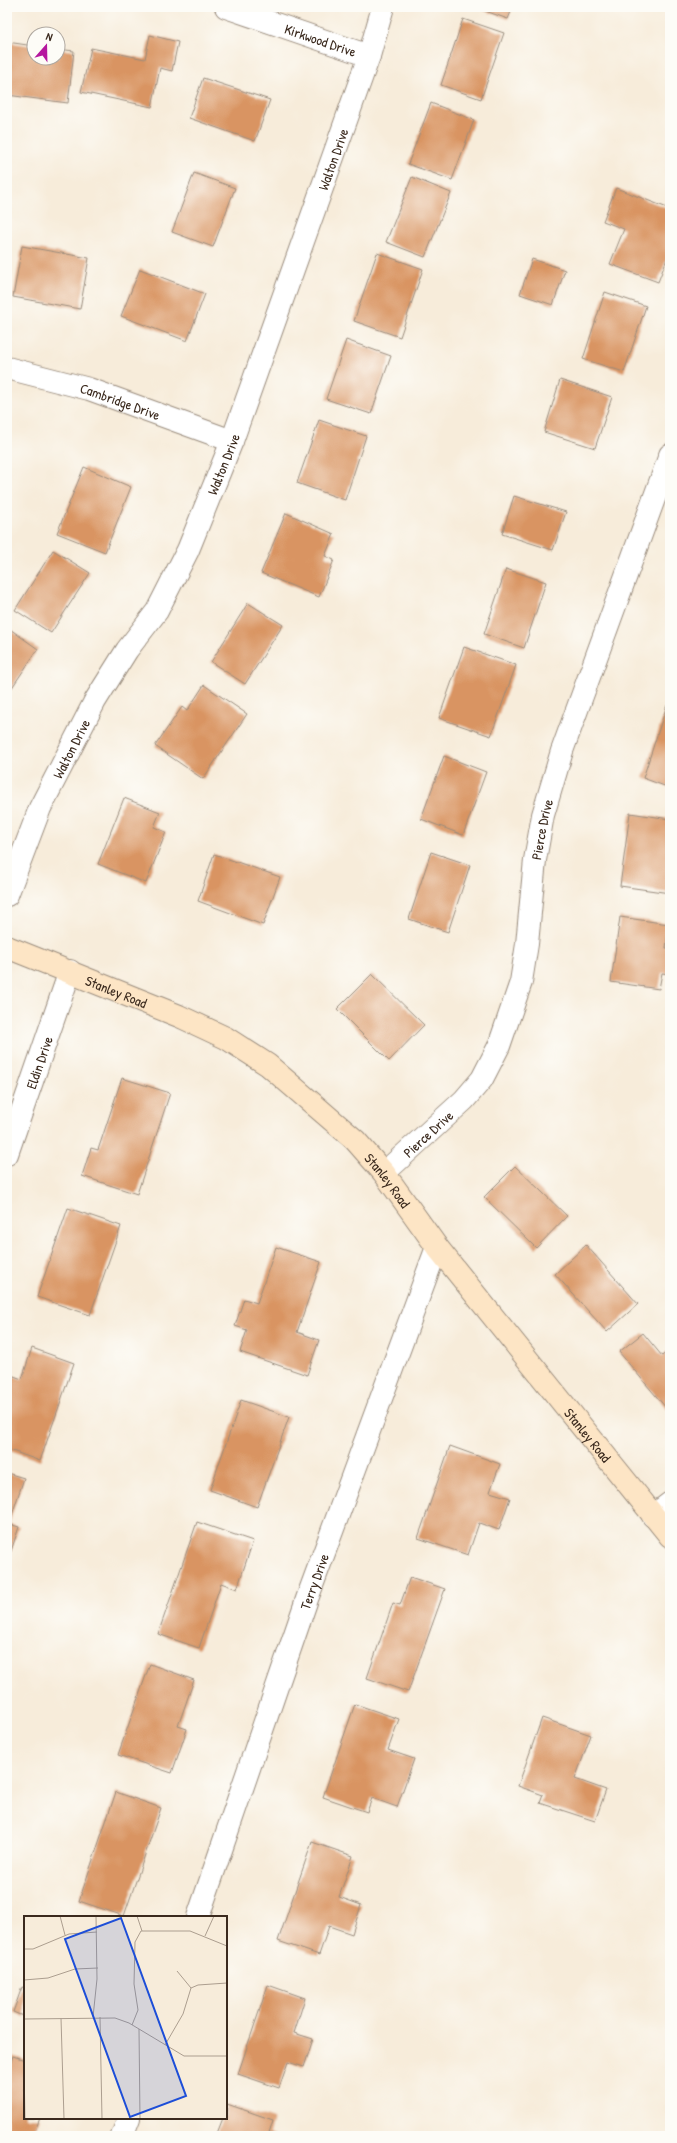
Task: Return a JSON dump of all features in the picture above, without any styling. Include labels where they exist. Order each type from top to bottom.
[{"type":"street","name":"Kirkwood Drive","points":[[226,7],[369,56]]},
{"type":"street","name":"Walton Drive","points":[[7,895],[40,808],[95,701],[126,650],[157,611],[188,550],[232,441],[369,56],[383,7]]},
{"type":"street","name":"Cambridge Drive","points":[[7,368],[89,389],[232,441]]},
{"type":"street","name":"Pierce Drive","points":[[384,1173],[464,1100],[482,1078],[499,1046],[521,982],[535,860],[542,815],[562,750],[670,455]]},
{"type":"street","name":"Stanley Road","points":[[7,947],[179,1016],[226,1038],[268,1065],[355,1140],[384,1173],[437,1247],[662,1509],[670,1536]]},
{"type":"street","name":"Eldin Drive","points":[[7,1154],[70,971]]},
{"type":"street","name":"Terry Drive","points":[[198,1916],[307,1599],[437,1247]]},
{"type":"street","points":[[122,2136],[129,2119]]},
{"type":"building","points":[[474,7],[513,7],[508,19]]},
{"type":"building","points":[[463,19],[504,33],[481,99],[441,85]]},
{"type":"building","points":[[150,35],[178,42],[172,71],[160,68],[152,107],[81,92],[91,48],[145,59]]},
{"type":"building","points":[[7,42],[26,45],[26,66],[66,66],[66,50],[74,51],[68,103],[7,95]]},
{"type":"building","points":[[203,78],[270,100],[255,141],[189,118]]},
{"type":"building","points":[[431,103],[474,120],[452,180],[408,164]]},
{"type":"building","points":[[194,173],[235,188],[213,247],[172,232]]},
{"type":"building","points":[[412,177],[451,193],[425,257],[386,242]]},
{"type":"building","points":[[616,188],[670,209],[670,251],[658,282],[610,264],[624,229],[603,221]]},
{"type":"building","points":[[22,246],[89,258],[80,309],[13,297]]},
{"type":"building","points":[[377,253],[423,269],[400,337],[354,321]]},
{"type":"building","points":[[532,259],[565,270],[553,305],[520,294]]},
{"type":"building","points":[[140,269],[205,294],[187,341],[121,316]]},
{"type":"building","points":[[605,292],[646,306],[624,372],[583,359]]},
{"type":"building","points":[[346,340],[391,356],[371,414],[326,399]]},
{"type":"building","points":[[560,380],[612,397],[595,448],[544,432]]},
{"type":"building","points":[[319,420],[366,436],[345,500],[297,483]]},
{"type":"building","points":[[84,467],[131,487],[105,552],[57,533]]},
{"type":"building","points":[[514,496],[566,512],[553,550],[502,534]]},
{"type":"building","points":[[286,513],[334,534],[325,556],[334,560],[319,597],[261,573]]},
{"type":"building","points":[[53,550],[90,573],[51,633],[15,610]]},
{"type":"building","points":[[506,569],[546,582],[524,648],[484,634]]},
{"type":"building","points":[[248,603],[283,625],[245,684],[211,662]]},
{"type":"building","points":[[7,627],[38,649],[11,689],[7,687]]},
{"type":"building","points":[[464,647],[516,665],[491,736],[439,718]]},
{"type":"building","points":[[204,685],[247,714],[203,779],[155,746],[182,707],[187,711]]},
{"type":"building","points":[[667,705],[670,706],[670,788],[643,778]]},
{"type":"building","points":[[444,756],[486,772],[463,835],[421,819]]},
{"type":"building","points":[[124,798],[160,812],[154,827],[166,832],[146,883],[98,864]]},
{"type":"building","points":[[630,813],[670,819],[670,893],[620,886]]},
{"type":"building","points":[[431,852],[470,865],[448,932],[409,919]]},
{"type":"building","points":[[214,854],[280,877],[263,925],[198,901]]},
{"type":"building","points":[[620,917],[669,924],[666,948],[670,948],[670,974],[662,973],[659,989],[611,982]]},
{"type":"building","points":[[372,974],[424,1025],[389,1061],[337,1009]]},
{"type":"building","points":[[122,1078],[170,1093],[137,1194],[82,1176],[91,1148],[98,1150]]},
{"type":"building","points":[[515,1166],[567,1216],[536,1248],[484,1197]]},
{"type":"building","points":[[68,1208],[121,1226],[90,1315],[37,1297]]},
{"type":"building","points":[[586,1245],[638,1304],[607,1332],[555,1274]]},
{"type":"building","points":[[276,1247],[321,1262],[297,1332],[319,1340],[307,1375],[240,1352],[247,1330],[235,1326],[244,1299],[257,1303]]},
{"type":"building","points":[[643,1333],[662,1356],[670,1349],[670,1406],[667,1409],[619,1352]]},
{"type":"building","points":[[32,1348],[74,1363],[40,1461],[7,1449],[7,1386],[11,1375],[22,1379]]},
{"type":"building","points":[[241,1400],[289,1417],[257,1507],[210,1490]]},
{"type":"building","points":[[450,1446],[500,1464],[490,1492],[510,1498],[499,1530],[479,1523],[468,1555],[418,1538]]},
{"type":"building","points":[[7,1473],[24,1478],[9,1524],[19,1527],[7,1563]]},
{"type":"building","points":[[197,1522],[253,1541],[237,1589],[221,1583],[199,1648],[158,1634]]},
{"type":"building","points":[[410,1577],[445,1589],[408,1692],[367,1678],[393,1603],[400,1605]]},
{"type":"building","points":[[150,1664],[194,1680],[178,1726],[187,1729],[172,1773],[118,1755]]},
{"type":"building","points":[[355,1704],[399,1719],[388,1750],[414,1759],[397,1807],[372,1798],[367,1812],[323,1797]]},
{"type":"building","points":[[542,1718],[591,1735],[575,1779],[606,1790],[595,1821],[540,1803],[543,1795],[518,1786]]},
{"type":"building","points":[[116,1792],[161,1808],[124,1916],[79,1901]]},
{"type":"building","points":[[312,1842],[353,1856],[339,1897],[361,1905],[352,1934],[329,1926],[319,1955],[278,1941]]},
{"type":"building","points":[[268,1985],[305,1998],[294,2033],[313,2039],[304,2067],[288,2062],[279,2088],[238,2074]]},
{"type":"building","points":[[22,1987],[24,1988],[24,2017],[13,2012]]},
{"type":"building","points":[[13,2056],[24,2060],[24,2119],[40,2119],[33,2136],[7,2136],[7,2072]]},
{"type":"building","points":[[227,2104],[273,2120],[269,2133],[277,2136],[216,2136],[223,2119],[227,2119]]}]
